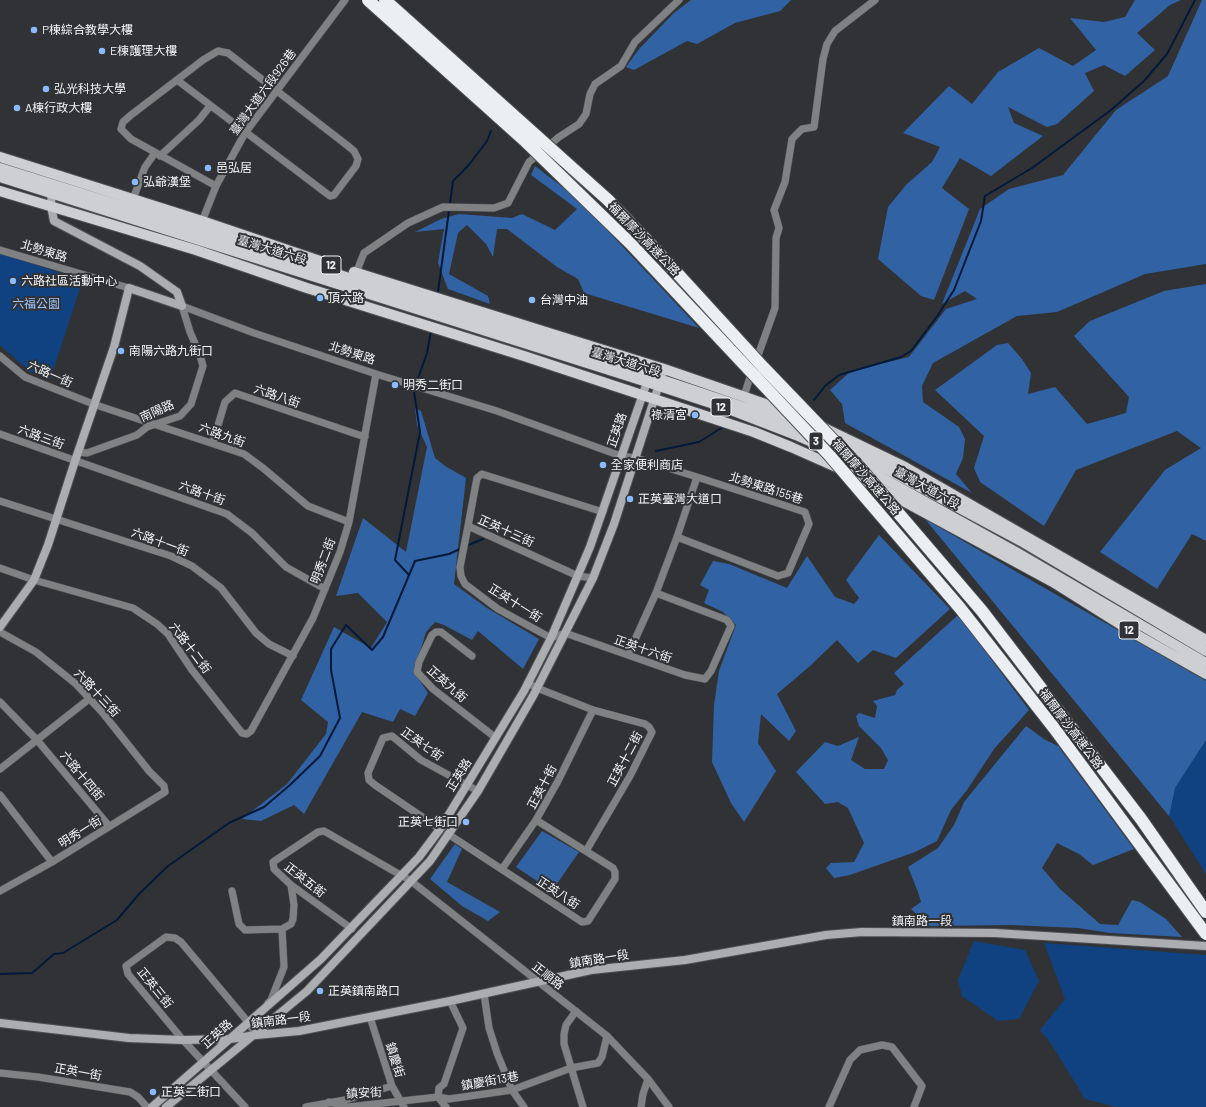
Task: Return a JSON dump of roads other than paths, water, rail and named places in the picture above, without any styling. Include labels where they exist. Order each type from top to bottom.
[{"type":"highway","name":"福爾摩沙高速公路","points":[[368,0],[518,135],[630,243],[830,456],[960,608],[1054,728],[1206,934]]},
{"type":"highway","name":"福爾摩沙高速公路","points":[[385,0],[608,200],[763,367],[859,467],[982,611],[1141,819],[1206,912]]},
{"type":"main road","name":"臺灣大道六段","points":[[0,157],[133,199],[199,235],[307,288],[524,356],[754,432],[791,447],[861,478],[1053,582],[1139,636],[1206,674]]},
{"type":"main road","name":"臺灣大道六段","points":[[0,168],[52,188],[199,235],[650,374],[664,369],[797,416],[905,467],[1206,640]]},
{"type":"main road","name":"臺灣大道六段","points":[[0,177],[52,188]]},
{"type":"main road","name":"臺灣大道六段","points":[[0,191],[51,206],[199,235],[356,273],[650,374],[660,382],[796,435],[839,454],[1016,552],[1206,663]]},
{"type":"main road","name":"臺灣大道六段","points":[[660,382],[800,426],[842,445],[1021,542],[1206,651]]},
{"type":"street","name":"臺灣大道六段926巷","points":[[199,235],[216,186],[245,133],[345,0]]},
{"type":"street","points":[[356,273],[364,253],[408,223],[446,207],[494,208],[508,204],[529,162],[559,137],[579,124],[586,114],[590,94],[595,84],[621,66],[635,42],[679,0]]},
{"type":"street","points":[[744,396],[776,308],[776,238],[780,228],[774,210],[785,182],[792,139],[802,129],[814,127],[823,58],[835,31],[875,0]]},
{"type":"street","points":[[177,80],[330,196],[334,195],[356,166],[358,159],[354,151],[277,91],[224,51],[218,51],[177,80],[131,115],[123,122],[121,129],[131,139],[216,186]]},
{"type":"street","points":[[133,199],[145,167],[158,154],[199,120],[210,106]]},
{"type":"street","points":[[52,174],[51,206],[54,221],[140,266],[177,292],[182,306]]},
{"type":"street","name":"北勢東路","points":[[0,250],[129,288],[254,333],[376,374],[497,411],[621,456],[636,458],[697,477]]},
{"type":"street","points":[[0,628],[34,580],[57,519],[78,452],[96,405],[114,347],[129,288]]},
{"type":"street","name":"南陽路","points":[[78,452],[87,453],[137,435],[147,427],[180,416],[191,404],[203,366],[182,306]]},
{"type":"street","name":"六路一街","points":[[0,356],[25,377],[96,405]]},
{"type":"street","name":"正英路","points":[[166,1107],[256,1035],[307,991],[430,861],[478,791],[537,688],[566,634],[593,578],[614,524],[664,369]]},
{"type":"street","name":"明秀二街","points":[[242,733],[247,734],[251,731],[293,656],[313,618],[340,552],[349,522],[376,374]]},
{"type":"street","name":"正英路","points":[[152,1107],[322,959],[419,857],[440,829],[528,683],[551,638],[578,576],[603,512],[650,374]]},
{"type":"street","name":"六路八街","points":[[213,442],[225,402],[234,393],[365,437]]},
{"type":"street","name":"六路九街","points":[[96,405],[213,442],[244,454],[308,506],[349,522]]},
{"type":"street","name":"六路三街","points":[[0,434],[75,461]]},
{"type":"street","name":"六路十街","points":[[75,461],[227,514],[252,533],[286,567],[325,589]]},
{"type":"street","name":"正英十三街","points":[[593,578],[578,576],[468,526],[477,478],[482,474],[603,512]]},
{"type":"street","points":[[628,655],[656,593],[697,477]]},
{"type":"street","name":"北勢東路155巷","points":[[677,537],[778,576],[788,573],[809,524],[805,512],[697,477]]},
{"type":"street","points":[[0,501],[57,519]]},
{"type":"street","name":"六路十一街","points":[[57,519],[171,556],[192,566],[221,588],[256,634],[269,644],[293,656]]},
{"type":"street","name":"正英十一街","points":[[468,526],[460,567],[461,576],[466,584],[498,609],[551,638]]},
{"type":"street","name":"六路十二街","points":[[0,568],[34,580],[133,608],[157,624],[168,634],[192,670],[242,733]]},
{"type":"street","name":"正英十六街","points":[[566,634],[697,678],[705,679],[711,671],[730,626],[727,620],[656,593]]},
{"type":"street","name":"六路十三街","points":[[0,632],[36,652],[76,684],[102,712],[149,770],[164,786]]},
{"type":"street","name":"正英九街","points":[[472,656],[441,632],[436,632],[432,635],[419,662],[417,672],[433,690],[496,738]]},
{"type":"street","points":[[551,638],[566,634]]},
{"type":"street","name":"正英十二街","points":[[528,683],[593,710],[645,724],[650,727],[652,732],[630,776],[586,851]]},
{"type":"street","points":[[0,770],[89,699]]},
{"type":"street","name":"六路十四街","points":[[0,702],[37,740],[109,826]]},
{"type":"street","name":"正英十街","points":[[502,869],[536,820],[558,781],[593,710]]},
{"type":"street","name":"正英七街","points":[[440,829],[374,785],[369,780],[368,773],[383,738],[392,736],[421,760],[478,791]]},
{"type":"street","name":"明秀一街","points":[[0,892],[52,862],[164,792],[164,786]]},
{"type":"street","points":[[0,795],[52,862]]},
{"type":"street","name":"正英八街","points":[[448,834],[582,922],[588,921],[615,879],[615,872],[612,868],[536,820]]},
{"type":"street","name":"正英五街","points":[[352,928],[291,885],[274,869],[273,862],[318,832],[324,831],[401,876]]},
{"type":"street","name":"正順路","points":[[401,876],[412,881],[607,1036],[648,1079],[669,1107]]},
{"type":"street","points":[[232,891],[234,906],[240,924],[245,930],[282,929],[291,924],[293,919],[294,905],[291,885]]},
{"type":"street","points":[[248,1022],[271,1000],[284,967],[282,929]]},
{"type":"street","name":"鎮南路一段","points":[[0,1023],[130,1038],[230,1040],[256,1035],[299,1031],[484,994],[591,970],[685,960],[826,935],[862,932],[994,933],[1088,940],[1206,946]]},
{"type":"street","name":"正英三街","points":[[211,1071],[128,974],[126,966],[166,937],[175,938],[248,1022],[256,1035]]},
{"type":"street","points":[[484,994],[489,1028],[512,1090],[524,1107]]},
{"type":"street","points":[[446,1107],[438,1097],[439,1088],[444,1084],[462,1033],[462,1028],[450,1001]]},
{"type":"street","points":[[576,1012],[566,1025],[564,1044],[583,1107]]},
{"type":"street","name":"鎮慶街","points":[[370,1017],[392,1086],[402,1104]]},
{"type":"street","name":"鎮慶街13巷","points":[[402,1104],[438,1097],[449,1099],[512,1090],[571,1068],[598,1063],[602,1058],[607,1036]]},
{"type":"street","points":[[829,1107],[850,1060],[860,1050],[882,1045],[892,1048],[922,1086],[914,1107]]},
{"type":"street","points":[[211,1071],[245,1107]]},
{"type":"street","name":"正英一街","points":[[0,1073],[38,1077],[130,1092],[138,1097],[147,1107]]},
{"type":"street","points":[[641,1107],[642,1094],[648,1079]]},
{"type":"street","name":"鎮安街","points":[[306,1107],[345,1100],[392,1086]]},
{"type":"street","name":"鎮安街","points":[[329,1102],[348,1107],[402,1104]]},
{"type":"waterway","points":[[814,400],[825,386],[839,375],[901,357],[911,351],[938,315],[954,290],[981,221],[985,196],[1032,168],[1111,110],[1144,81],[1167,54],[1195,0]]},
{"type":"waterway","points":[[438,292],[453,181],[468,166],[487,141],[491,131]]},
{"type":"waterway","points":[[417,381],[427,353],[431,331]]},
{"type":"waterway","points":[[409,575],[395,560],[420,432],[414,391]]},
{"type":"waterway","points":[[656,451],[699,442],[723,427]]},
{"type":"waterway","points":[[466,546],[483,539]]},
{"type":"waterway","points":[[0,974],[32,973],[54,954],[63,953],[117,920],[139,894],[168,866],[229,823],[264,807],[290,785],[320,756],[340,718],[331,670],[331,649],[346,625],[372,650],[383,637],[415,561],[449,554],[462,548]]},
{"type":"place","name":"P棟綜合教學大樓","points":[[34,30]]},
{"type":"place","name":"E棟護理大樓","points":[[102,51]]},
{"type":"place","name":"弘光科技大學","points":[[46,89]]},
{"type":"place","name":"A棟行政大樓","points":[[17,108]]},
{"type":"place","name":"邑弘居","points":[[208,168]]},
{"type":"place","name":"弘爺漢堡","points":[[135,182]]},
{"type":"place","name":"六路社區活動中心","points":[[13,281]]},
{"type":"place","name":"頂六路","points":[[320,298]]},
{"type":"place","name":"台灣中油","points":[[532,300]]},
{"type":"place","name":"南陽六路九街口","points":[[121,351]]},
{"type":"place","name":"明秀二街口","points":[[395,385]]},
{"type":"place","name":"祿清宮","points":[[695,415]]},
{"type":"place","name":"全家便利商店","points":[[603,465]]},
{"type":"place","name":"正英臺灣大道口","points":[[630,499]]},
{"type":"place","name":"正英七街口","points":[[466,822]]},
{"type":"place","name":"正英鎮南路口","points":[[320,991]]},
{"type":"place","name":"正英二街口","points":[[153,1092]]},
{"type":"park label","name":"六福公園","points":[[36,304]]}]
